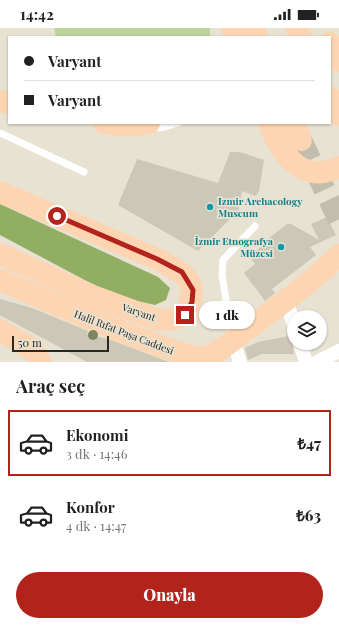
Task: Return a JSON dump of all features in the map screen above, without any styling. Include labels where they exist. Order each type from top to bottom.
[{"type":"main road","points":[[331,45],[339,61]]},
{"type":"main road","points":[[331,99],[339,115]]},
{"type":"main road","points":[[109,124],[118,126],[143,124]]},
{"type":"main road","points":[[270,124],[286,156],[301,168],[315,172],[330,171],[339,167]]},
{"type":"main road","name":"Varyant","points":[[0,192],[157,259],[182,272],[193,290],[192,302],[185,315],[172,320],[155,319],[93,296],[0,254]]},
{"type":"main road","name":"Halil Rıfat Paşa Caddesi","points":[[0,280],[100,324],[191,356],[207,357],[233,340],[286,300],[339,254]]},
{"type":"main road","points":[[0,330],[32,349],[41,362]]},
{"type":"street","points":[[286,300],[289,310]]},
{"type":"street","points":[[233,340],[240,362]]},
{"type":"street","points":[[302,350],[306,362]]},
{"type":"street","points":[[317,362],[339,351]]},
{"type":"lane","points":[[143,124],[161,128],[175,124]]},
{"type":"lane","points":[[0,133],[84,172]]},
{"type":"lane","points":[[233,340],[222,275],[223,260],[255,226]]},
{"type":"green space","points":[[54,28],[210,28],[210,36],[56,36]]},
{"type":"green space","points":[[0,204],[158,277],[170,288],[166,300],[155,305],[133,300],[96,286],[0,235]]},
{"type":"building","points":[[230,152],[240,152],[264,160],[259,191],[256,196],[242,191],[237,219],[231,218],[198,251],[118,205],[137,159],[218,183]]},
{"type":"building","points":[[327,217],[336,235],[310,247],[316,255],[272,289],[275,293],[265,301],[244,273],[255,264],[249,256],[287,224],[291,224],[319,240],[311,224]]},
{"type":"building","points":[[0,299],[32,308],[88,331],[87,334],[108,339],[169,362],[87,362],[0,315]]},
{"type":"building","points":[[287,336],[287,350],[293,350],[294,354],[262,354],[248,360],[245,348],[258,342]]},
{"type":"tunnel","points":[[301,140],[339,220]]},
{"type":"place","name":"Izmir Archaeology Museum","points":[[210,207]]},
{"type":"place","name":"İzmir Etnografya Müzesi","points":[[281,247]]},
{"type":"route","points":[[57,216],[157,259],[182,272],[193,290],[192,302],[185,315]]}]
